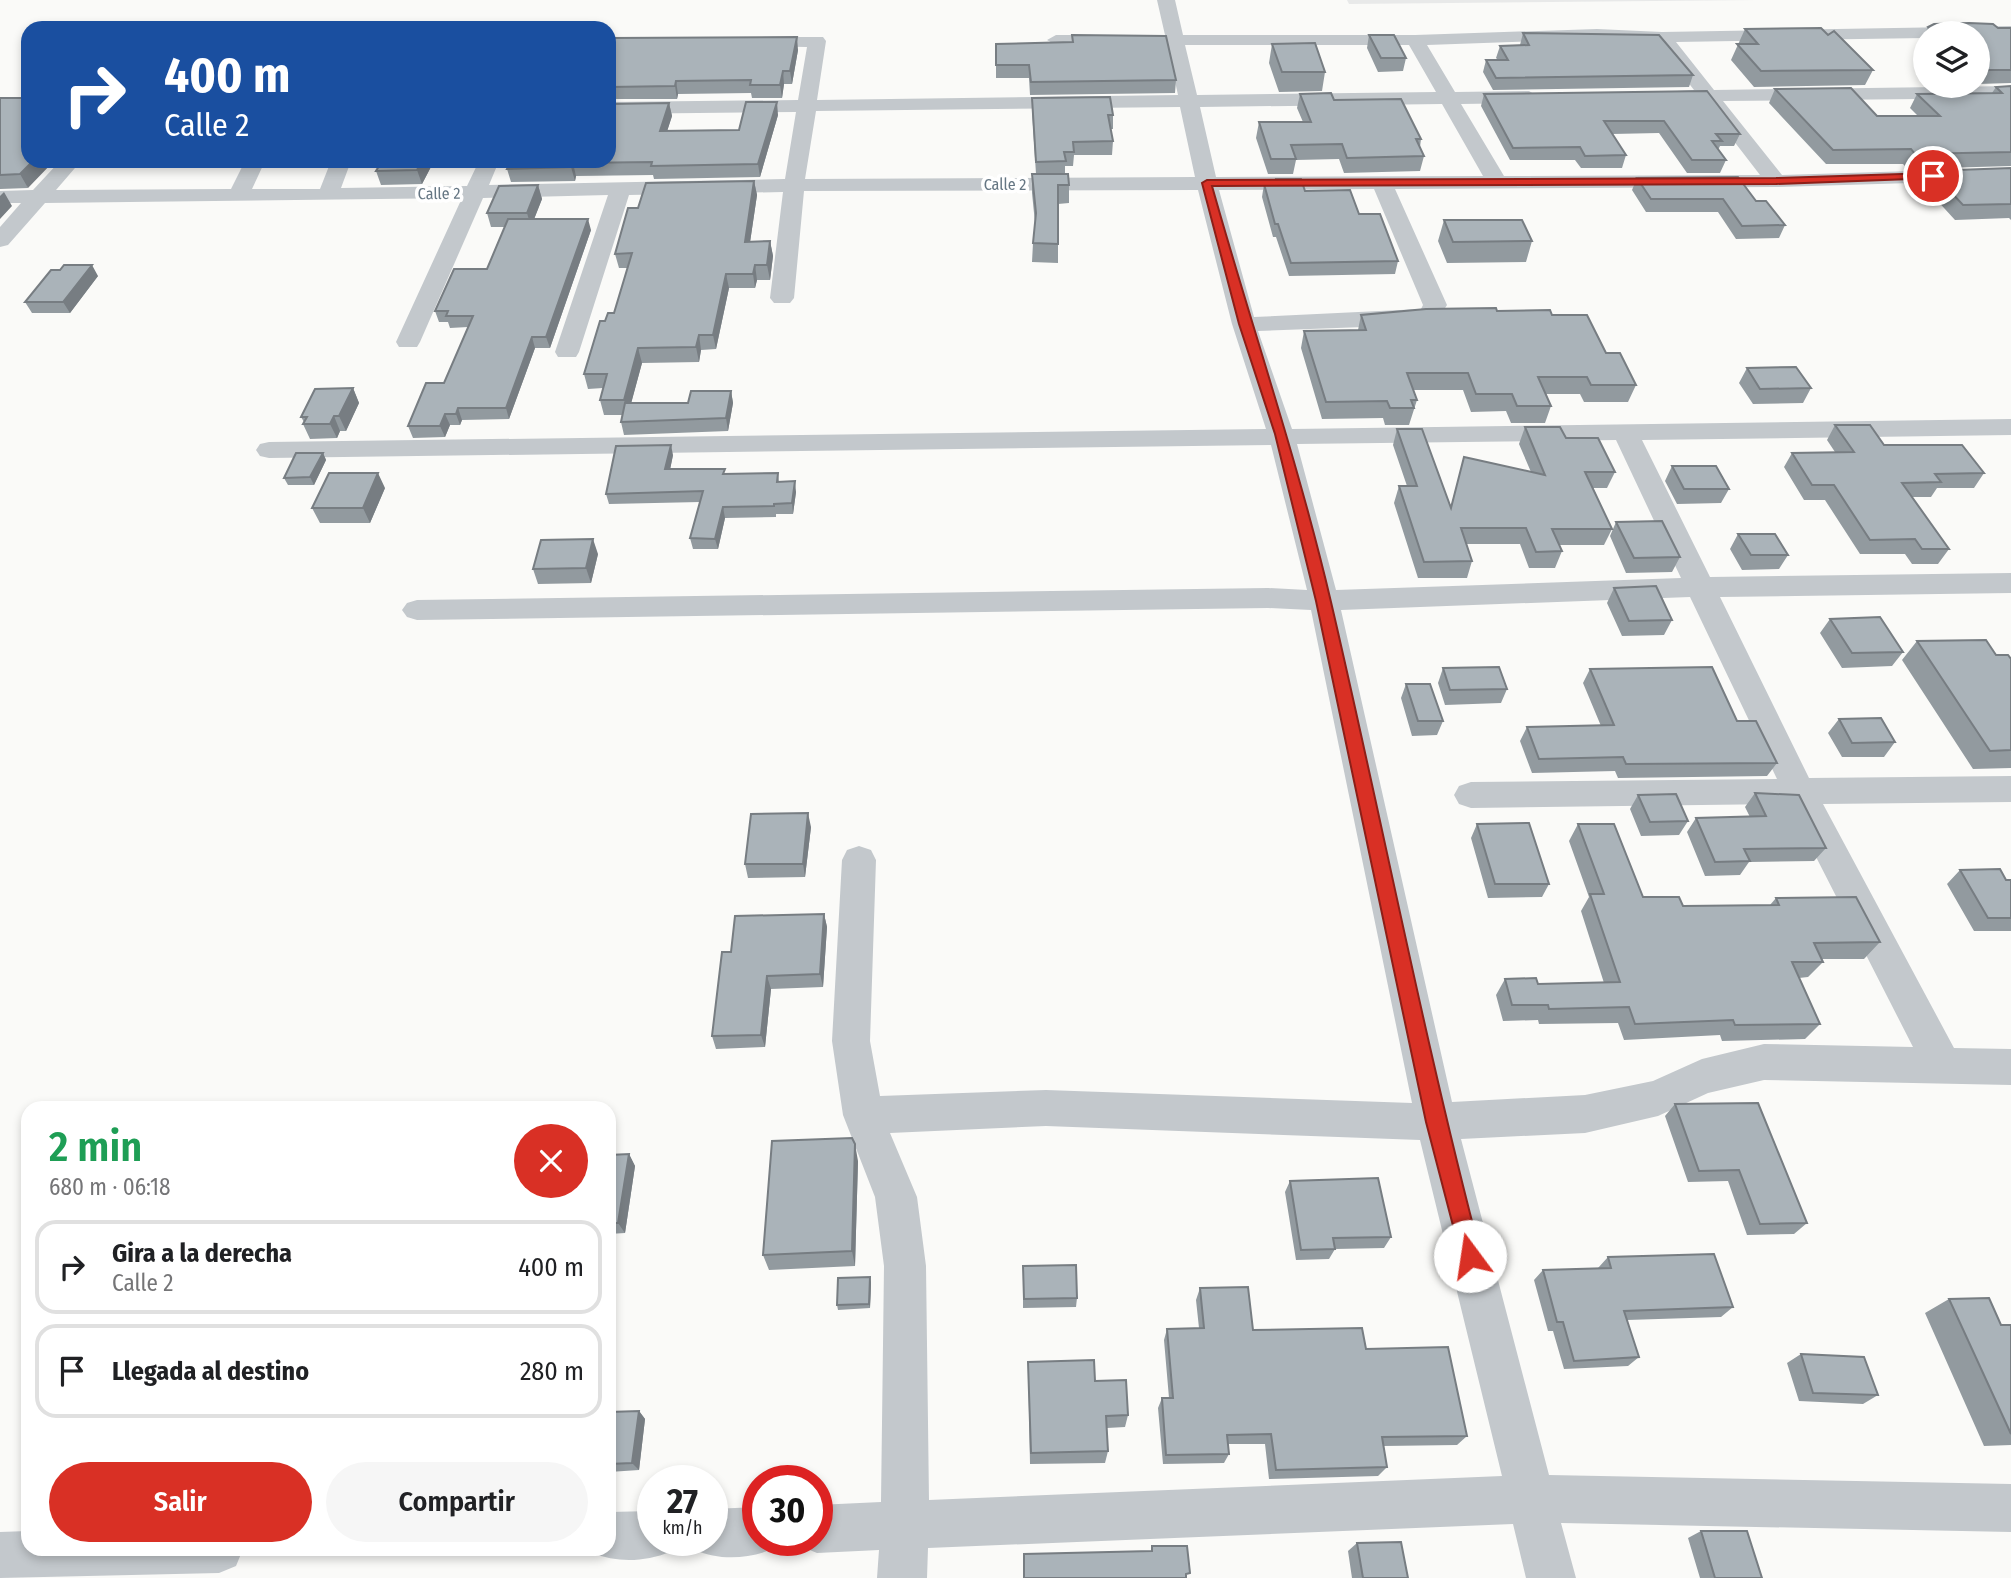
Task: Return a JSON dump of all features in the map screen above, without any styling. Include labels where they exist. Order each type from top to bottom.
[{"type":"street","points":[[1166,0],[1207,183],[1244,324],[1281,434],[1324,601],[1436,1122],[1551,1578]]},
{"type":"street","points":[[1056,40],[1415,40],[1597,34],[1662,37],[2011,31]]},
{"type":"street","points":[[1662,37],[1706,96],[1776,181]]},
{"type":"street","points":[[1415,40],[1497,182]]},
{"type":"street","points":[[734,42],[817,41],[794,185],[782,298]]},
{"type":"street","points":[[1652,96],[2011,92]]},
{"type":"street","points":[[616,108],[1544,97]]},
{"type":"street","points":[[0,240],[65,168]]},
{"type":"street","points":[[238,196],[252,168]]},
{"type":"street","points":[[328,195],[338,168]]},
{"type":"street","points":[[408,342],[486,168]]},
{"type":"street","name":"Calle 2","points":[[0,197],[328,195],[794,185],[1776,181],[2011,174]]},
{"type":"street","points":[[1244,324],[1417,318],[1430,314],[1435,305],[1382,183]]},
{"type":"street","points":[[567,352],[620,190]]},
{"type":"street","points":[[269,450],[1281,434],[2011,427]]},
{"type":"street","points":[[1624,430],[1800,793],[1944,1068]]},
{"type":"street","points":[[417,610],[1268,598],[1324,601],[1702,587],[2011,583]]},
{"type":"street","points":[[1471,795],[2011,789]]},
{"type":"street","points":[[859,860],[851,1041],[863,1115],[896,1197],[905,1266],[905,1526],[902,1578]]},
{"type":"street","points":[[863,1115],[1046,1108],[1293,1119],[1436,1122],[1585,1114],[1658,1098],[1702,1077],[1764,1062],[1944,1068],[2011,1067]]},
{"type":"street","points":[[833,1528],[1532,1499],[2011,1508]]},
{"type":"street","points":[[616,1536],[637,1535]]},
{"type":"street","points":[[0,1556],[21,1555]]},
{"type":"shaded area","points":[[1347,0],[1757,0],[1349,4]]},
{"type":"building","points":[[1990,24],[1998,28],[2011,28],[2011,70],[1990,70]]},
{"type":"building","points":[[1821,28],[1828,35],[1834,31],[1873,70],[1761,71],[1737,44],[1758,44],[1745,29]]},
{"type":"building","points":[[1523,33],[1659,35],[1693,75],[1496,78],[1486,60],[1508,60],[1500,46],[1529,45]]},
{"type":"building","points":[[1072,35],[1166,36],[1176,80],[1031,82],[1029,65],[996,65],[996,44],[1073,42]]},
{"type":"building","points":[[1369,35],[1394,35],[1406,58],[1381,58]]},
{"type":"building","points":[[797,37],[790,71],[783,71],[780,85],[750,85],[751,80],[676,81],[675,86],[616,87],[616,38]]},
{"type":"building","points":[[1315,43],[1325,72],[1282,72],[1272,44]]},
{"type":"building","points":[[2011,86],[2011,152],[1915,154],[1911,149],[1833,150],[1775,89],[1851,88],[1877,116],[1940,116],[1921,98],[1990,98],[1990,93],[2002,93],[1996,87]]},
{"type":"building","points":[[1707,91],[1740,134],[1716,134],[1722,141],[1712,141],[1726,160],[1692,160],[1664,121],[1604,121],[1626,155],[1585,156],[1580,147],[1513,148],[1484,94]]},
{"type":"building","points":[[1331,93],[1334,100],[1401,99],[1421,139],[1416,139],[1424,156],[1347,158],[1342,144],[1291,145],[1296,159],[1271,159],[1259,122],[1311,122],[1300,94]]},
{"type":"building","points":[[1110,97],[1113,115],[1108,115],[1113,141],[1073,142],[1074,152],[1064,152],[1066,161],[1036,162],[1032,98]]},
{"type":"building","points":[[0,98],[21,98],[21,168],[26,168],[20,174],[0,175]]},
{"type":"building","points":[[746,102],[777,102],[758,164],[651,166],[652,162],[616,162],[616,104],[669,103],[660,131],[739,130]]},
{"type":"building","points":[[378,168],[418,168],[417,170],[376,171]]},
{"type":"building","points":[[2011,168],[2011,204],[1963,205],[1931,171]]},
{"type":"building","points":[[1032,174],[1068,174],[1069,185],[1058,185],[1058,244],[1033,243],[1036,213]]},
{"type":"building","points":[[1738,177],[1756,201],[1766,201],[1785,225],[1742,226],[1723,199],[1651,199],[1637,178]]},
{"type":"building","points":[[1276,179],[1301,179],[1305,191],[1350,190],[1359,214],[1380,214],[1398,261],[1291,263],[1278,224],[1275,224],[1264,184],[1277,184]]},
{"type":"building","points":[[754,181],[745,242],[770,241],[767,265],[755,265],[753,274],[726,274],[713,335],[699,335],[696,347],[638,348],[624,400],[600,400],[607,374],[584,374],[600,321],[605,321],[608,313],[614,313],[632,253],[615,254],[628,208],[638,208],[646,183]]},
{"type":"building","points":[[538,185],[527,213],[487,213],[499,186]]},
{"type":"building","points":[[508,219],[588,219],[546,337],[532,337],[506,408],[458,408],[456,414],[445,414],[440,426],[408,426],[426,383],[444,383],[473,316],[446,316],[448,311],[435,311],[454,269],[487,269]]},
{"type":"building","points":[[1444,220],[1522,220],[1532,241],[1453,242]]},
{"type":"building","points":[[64,265],[92,265],[63,302],[25,302],[51,270],[60,270]]},
{"type":"building","points":[[1496,308],[1497,311],[1550,310],[1552,315],[1587,315],[1606,353],[1620,353],[1636,385],[1591,385],[1587,377],[1538,377],[1551,406],[1517,406],[1512,394],[1476,394],[1468,373],[1407,373],[1417,400],[1411,400],[1414,408],[1390,408],[1387,401],[1326,402],[1304,331],[1366,330],[1361,315],[1426,309]]},
{"type":"building","points":[[1796,367],[1811,388],[1760,389],[1747,368]]},
{"type":"building","points":[[353,388],[339,416],[334,416],[330,424],[303,424],[307,417],[301,417],[315,389]]},
{"type":"building","points":[[691,391],[731,391],[726,418],[621,422],[625,403],[688,403]]},
{"type":"building","points":[[1835,425],[1870,425],[1884,445],[1962,445],[1984,473],[1935,474],[1941,482],[1902,483],[1949,549],[1922,549],[1915,539],[1870,540],[1834,485],[1812,485],[1792,453],[1854,452]]},
{"type":"building","points":[[1525,427],[1560,427],[1566,438],[1598,438],[1615,472],[1585,472],[1612,529],[1552,529],[1562,551],[1536,552],[1526,528],[1461,528],[1472,561],[1424,562],[1399,486],[1417,486],[1397,429],[1422,429],[1451,508],[1464,457],[1545,475]]},
{"type":"building","points":[[671,445],[665,469],[725,469],[723,474],[778,473],[777,482],[795,481],[792,503],[723,507],[715,539],[690,538],[703,491],[606,494],[616,446]]},
{"type":"building","points":[[296,453],[323,453],[310,477],[284,478]]},
{"type":"building","points":[[1672,466],[1716,466],[1729,489],[1684,489]]},
{"type":"building","points":[[329,473],[378,473],[363,508],[312,508]]},
{"type":"building","points":[[1662,521],[1680,557],[1634,558],[1616,522]]},
{"type":"building","points":[[1738,534],[1775,534],[1788,555],[1751,555]]},
{"type":"building","points":[[593,539],[586,568],[533,569],[541,540]]},
{"type":"building","points":[[1656,586],[1672,620],[1629,621],[1614,588]]},
{"type":"building","points":[[1880,617],[1903,652],[1852,653],[1830,619]]},
{"type":"building","points":[[1986,640],[1996,655],[2008,655],[2011,659],[2011,750],[1990,751],[1917,641]]},
{"type":"building","points":[[1499,667],[1507,689],[1450,690],[1443,668]]},
{"type":"building","points":[[1712,667],[1737,721],[1756,721],[1777,763],[1626,764],[1623,757],[1539,759],[1527,727],[1614,725],[1590,669]]},
{"type":"building","points":[[1406,684],[1430,684],[1443,721],[1418,721]]},
{"type":"building","points":[[1881,718],[1895,742],[1852,743],[1839,719]]},
{"type":"building","points":[[1755,793],[1799,795],[1826,848],[1744,849],[1750,861],[1715,862],[1696,818],[1766,816]]},
{"type":"building","points":[[1676,794],[1688,821],[1650,822],[1638,795]]},
{"type":"building","points":[[808,813],[803,864],[745,864],[751,814]]},
{"type":"building","points":[[1529,823],[1549,884],[1495,884],[1477,824]]},
{"type":"building","points":[[1578,824],[1614,824],[1643,897],[1679,897],[1683,906],[1779,905],[1776,898],[1856,897],[1880,942],[1814,943],[1823,962],[1792,962],[1820,1024],[1735,1025],[1733,1020],[1635,1024],[1629,1007],[1549,1009],[1548,1005],[1512,1005],[1505,979],[1536,978],[1538,984],[1620,982],[1590,894],[1604,894]]},
{"type":"building","points":[[2000,869],[2006,880],[2011,880],[2011,918],[1988,918],[1960,870]]},
{"type":"building","points":[[824,914],[820,974],[767,976],[761,1035],[712,1036],[722,952],[731,952],[735,916]]},
{"type":"building","points":[[1758,1103],[1807,1223],[1760,1224],[1739,1170],[1699,1171],[1675,1104]]},
{"type":"building","points":[[852,1138],[855,1144],[852,1251],[763,1255],[772,1141]]},
{"type":"building","points":[[629,1154],[618,1223],[616,1223],[616,1155]]},
{"type":"building","points":[[1378,1178],[1391,1237],[1333,1238],[1335,1249],[1301,1250],[1290,1181]]},
{"type":"building","points":[[1714,1254],[1733,1307],[1624,1311],[1639,1357],[1574,1361],[1563,1322],[1557,1322],[1543,1270],[1611,1268],[1608,1257]]},
{"type":"building","points":[[1076,1265],[1077,1298],[1024,1299],[1023,1266]]},
{"type":"building","points":[[870,1277],[869,1304],[837,1305],[838,1278]]},
{"type":"building","points":[[1248,1287],[1253,1330],[1362,1328],[1366,1349],[1448,1347],[1467,1436],[1382,1437],[1387,1467],[1276,1470],[1271,1434],[1227,1435],[1229,1454],[1166,1455],[1162,1398],[1173,1398],[1167,1329],[1204,1328],[1200,1288]]},
{"type":"building","points":[[1989,1298],[2001,1325],[2011,1325],[2011,1434],[1949,1299]]},
{"type":"building","points":[[1801,1354],[1864,1357],[1878,1395],[1813,1393]]},
{"type":"building","points":[[1094,1360],[1095,1381],[1126,1380],[1128,1415],[1106,1416],[1108,1451],[1031,1453],[1028,1362]]},
{"type":"building","points":[[639,1411],[632,1463],[616,1464],[616,1412]]},
{"type":"building","points":[[1701,1531],[1747,1531],[1762,1578],[1715,1578]]},
{"type":"building","points":[[1401,1542],[1408,1578],[1363,1578],[1357,1543]]},
{"type":"building","points":[[1152,1546],[1187,1546],[1190,1573],[1186,1574],[1186,1578],[1024,1578],[1024,1554],[1152,1551]]},
{"type":"route","points":[[1470,1256],[1436,1122],[1324,601],[1281,434],[1244,324],[1207,183],[1776,181],[1933,176]]}]
